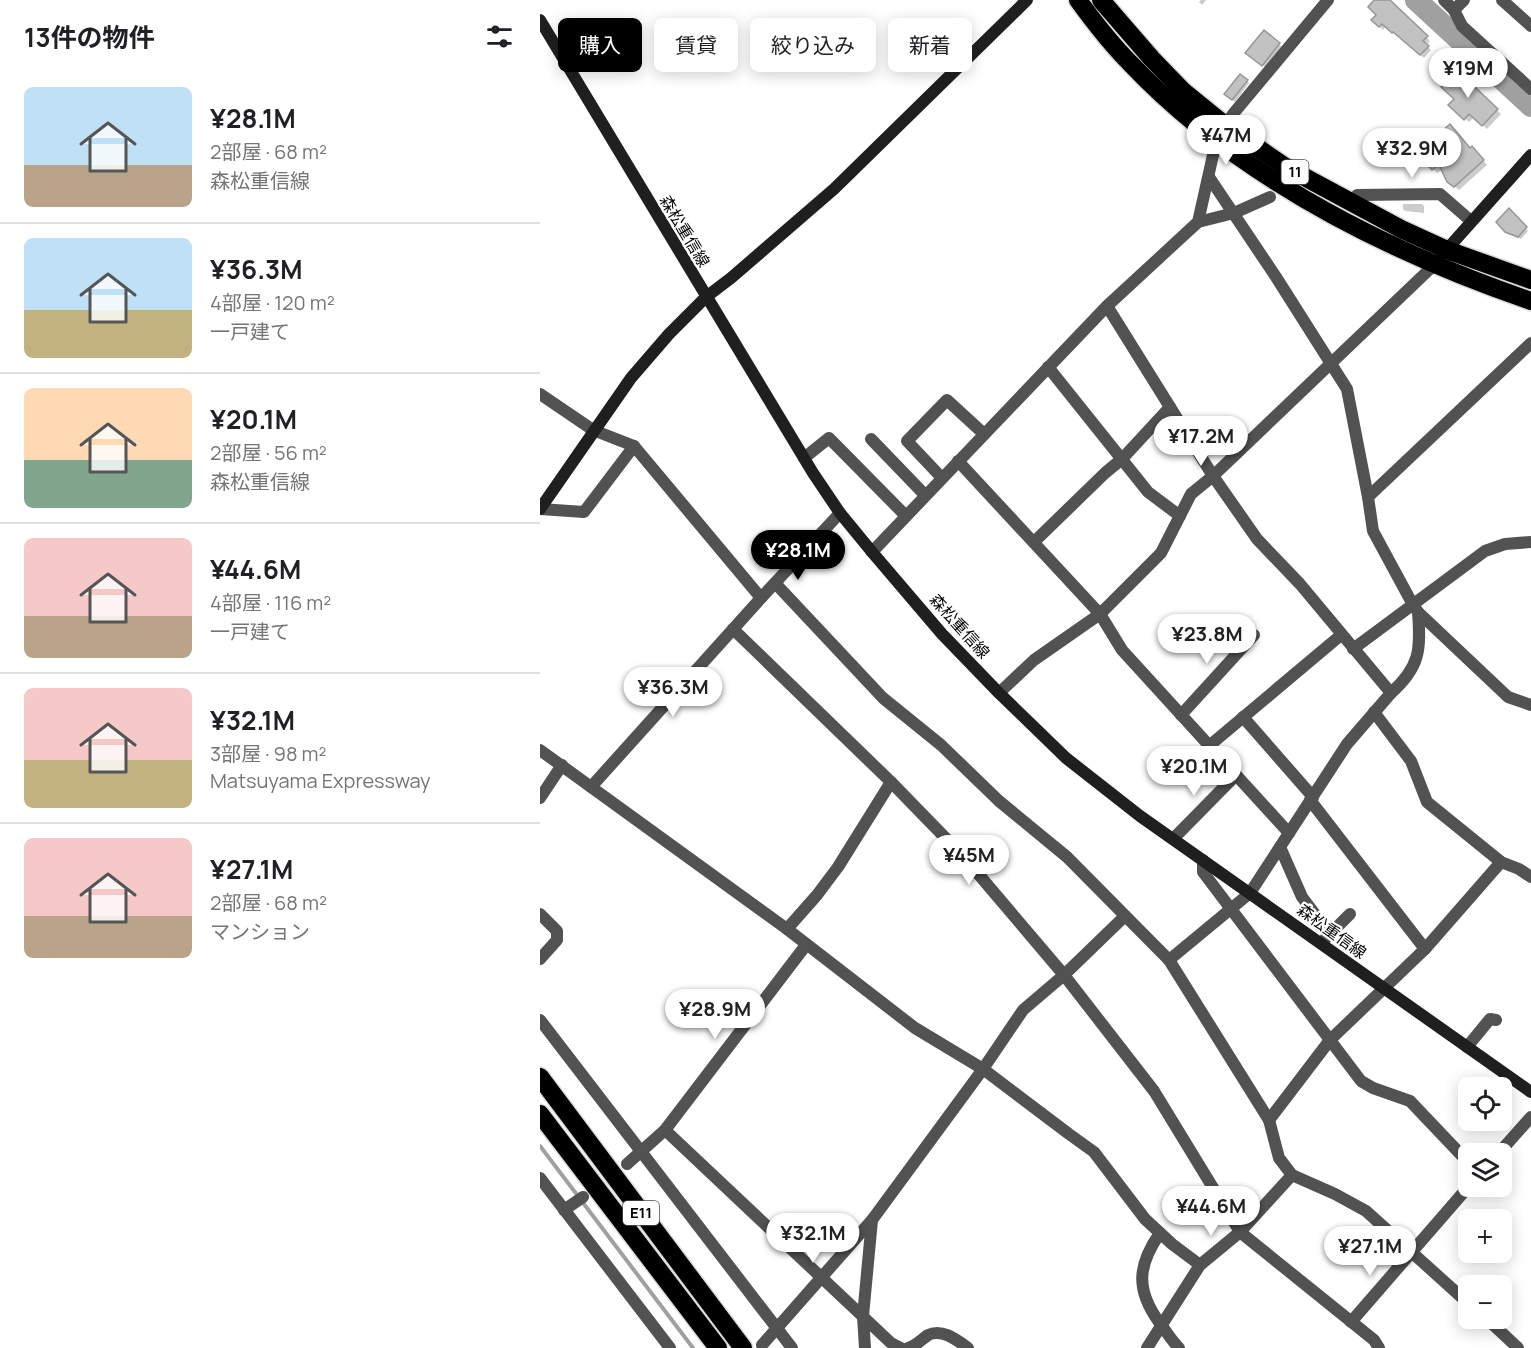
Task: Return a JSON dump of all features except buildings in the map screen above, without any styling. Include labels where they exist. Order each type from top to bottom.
[{"type":"highway","name":"11","points":[[1077,0],[1129,63],[1153,87],[1222,134],[1401,229],[1447,250],[1531,280]]},
{"type":"highway","name":"11","points":[[1101,0],[1222,134],[1269,178],[1327,211],[1434,265],[1531,302]]},
{"type":"highway","name":"E11","points":[[540,1077],[744,1348]]},
{"type":"highway","name":"E11","points":[[540,1114],[718,1348]]},
{"type":"main road","points":[[540,509],[631,378],[669,334],[706,297],[834,189],[1027,0]]},
{"type":"main road","name":"森松重信線","points":[[540,20],[706,297],[840,513],[942,633],[1066,758],[1173,839],[1531,1092]]},
{"type":"main road","points":[[1434,265],[1531,155]]},
{"type":"street","points":[[1198,222],[1213,155],[1233,114],[1328,0]]},
{"type":"street","points":[[1444,0],[1454,10],[1462,26],[1531,89]]},
{"type":"street","points":[[1454,10],[1464,0]]},
{"type":"street","points":[[1502,0],[1531,26]]},
{"type":"street","points":[[1209,177],[1347,389],[1373,531],[1415,607],[1508,697],[1531,705]]},
{"type":"street","points":[[1352,203],[1356,195],[1440,194],[1471,221]]},
{"type":"street","points":[[872,552],[1107,306],[1198,222],[1233,213],[1270,197]]},
{"type":"street","points":[[999,693],[1034,660],[1100,614],[1161,553],[1191,494],[1434,265]]},
{"type":"street","points":[[1107,306],[1212,476],[1257,539],[1300,584],[1391,693]]},
{"type":"street","points":[[1368,496],[1531,343]]},
{"type":"street","points":[[1048,367],[1148,492],[1180,516]]},
{"type":"street","points":[[540,394],[593,430],[634,446],[761,598]]},
{"type":"street","points":[[942,478],[907,441],[948,400],[984,434]]},
{"type":"street","points":[[1034,542],[1122,459],[1170,407]]},
{"type":"street","points":[[804,458],[829,438],[906,516]]},
{"type":"street","points":[[871,439],[925,495]]},
{"type":"street","points":[[540,509],[584,512],[634,446]]},
{"type":"street","points":[[958,461],[1100,614],[1122,650],[1289,833]]},
{"type":"street","points":[[591,787],[733,628],[840,513]]},
{"type":"street","points":[[1353,649],[1415,607],[1485,551],[1505,544],[1531,542]]},
{"type":"street","points":[[775,583],[883,698],[941,745],[999,801],[1067,857],[1168,960],[1269,1120],[1279,1158],[1292,1175],[1366,1211],[1458,1294]]},
{"type":"street","points":[[1168,960],[1250,893],[1347,744],[1411,672],[1417,661],[1420,637],[1415,607]]},
{"type":"street","points":[[733,628],[891,782],[963,856],[1064,975],[1154,1091],[1240,1232],[1374,1340],[1379,1348]]},
{"type":"street","points":[[1181,715],[1254,635]]},
{"type":"street","points":[[1209,746],[1341,635]]},
{"type":"street","points":[[1374,712],[1411,761],[1427,802],[1501,862],[1531,877]]},
{"type":"street","points":[[1244,717],[1312,798],[1425,949]]},
{"type":"street","points":[[540,750],[787,929],[915,1028],[983,1069],[1094,1152],[1145,1219],[1200,1265]]},
{"type":"street","points":[[540,798],[562,765]]},
{"type":"street","points":[[1173,839],[1236,775]]},
{"type":"street","points":[[787,929],[838,867],[891,782]]},
{"type":"street","points":[[1280,847],[1302,897],[1330,934]]},
{"type":"street","points":[[1203,860],[1203,872],[1361,1081],[1373,1088],[1410,1101],[1458,1151]]},
{"type":"street","points":[[1269,1120],[1330,1040],[1425,949],[1501,862]]},
{"type":"street","points":[[540,914],[558,931],[557,940],[540,960]]},
{"type":"street","points":[[1321,944],[1350,914]]},
{"type":"street","points":[[762,1345],[872,1220],[983,1069],[1023,1010],[1064,975],[1125,916]]},
{"type":"street","points":[[627,1164],[666,1130],[806,945]]},
{"type":"street","points":[[1467,1047],[1490,1019],[1496,1020]]},
{"type":"street","points":[[540,1020],[792,1348]]},
{"type":"street","points":[[1508,1143],[1531,1117]]},
{"type":"street","points":[[666,1130],[891,1343],[901,1348]]},
{"type":"street","points":[[1147,1348],[1200,1265],[1240,1232],[1292,1175]]},
{"type":"street","points":[[540,1178],[670,1348]]},
{"type":"street","points":[[564,1210],[583,1197]]},
{"type":"street","points":[[1351,1322],[1458,1197]]},
{"type":"street","points":[[866,1348],[863,1316],[872,1220]]},
{"type":"street","points":[[1160,1233],[1150,1247],[1144,1264],[1143,1293],[1149,1308],[1179,1348]]},
{"type":"street","points":[[1498,1329],[1518,1348]]},
{"type":"street","points":[[908,1348],[929,1335],[939,1333],[949,1336],[968,1348]]},
{"type":"waterway","points":[[1416,0],[1531,106]]},
{"type":"waterway","points":[[540,1146],[693,1348]]}]
